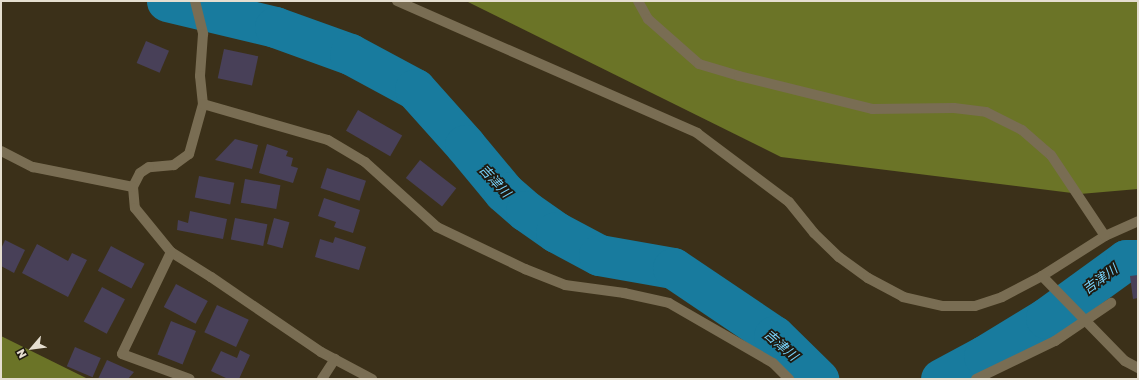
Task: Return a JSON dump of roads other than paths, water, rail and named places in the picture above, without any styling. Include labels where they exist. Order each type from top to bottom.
[{"type":"street","points":[[195,1],[203,34],[200,76],[203,104],[189,154],[174,165],[149,167],[140,173],[133,187],[135,208],[171,252],[211,277],[321,352],[372,379]]},
{"type":"street","points":[[397,1],[697,133],[789,202],[814,233],[839,257],[868,278],[903,297],[943,306],[975,306],[1002,297],[1042,276],[1105,236],[1138,221]]},
{"type":"street","points":[[638,1],[648,19],[699,64],[739,76],[872,109],[954,108],[986,112],[1022,130],[1052,155],[1105,236]]},
{"type":"street","points":[[203,104],[328,140],[365,162],[437,228],[525,269],[565,285],[624,293],[669,303],[772,363],[789,379]]},
{"type":"street","points":[[1,151],[33,167],[133,187]]},
{"type":"street","points":[[171,252],[122,354],[190,379]]},
{"type":"street","points":[[1042,276],[1083,316],[1125,361],[1138,368]]},
{"type":"street","points":[[976,379],[1055,341],[1083,316],[1111,303]]},
{"type":"street","points":[[322,379],[335,359]]},
{"type":"waterway","name":"吉津川","points":[[167,1],[275,27],[350,54],[415,89],[465,145],[504,192],[526,211],[556,232],[599,255],[673,268],[774,336],[818,379]]},
{"type":"waterway","name":"吉津川","points":[[941,379],[984,356],[1046,318],[1126,260],[1138,260]]}]
